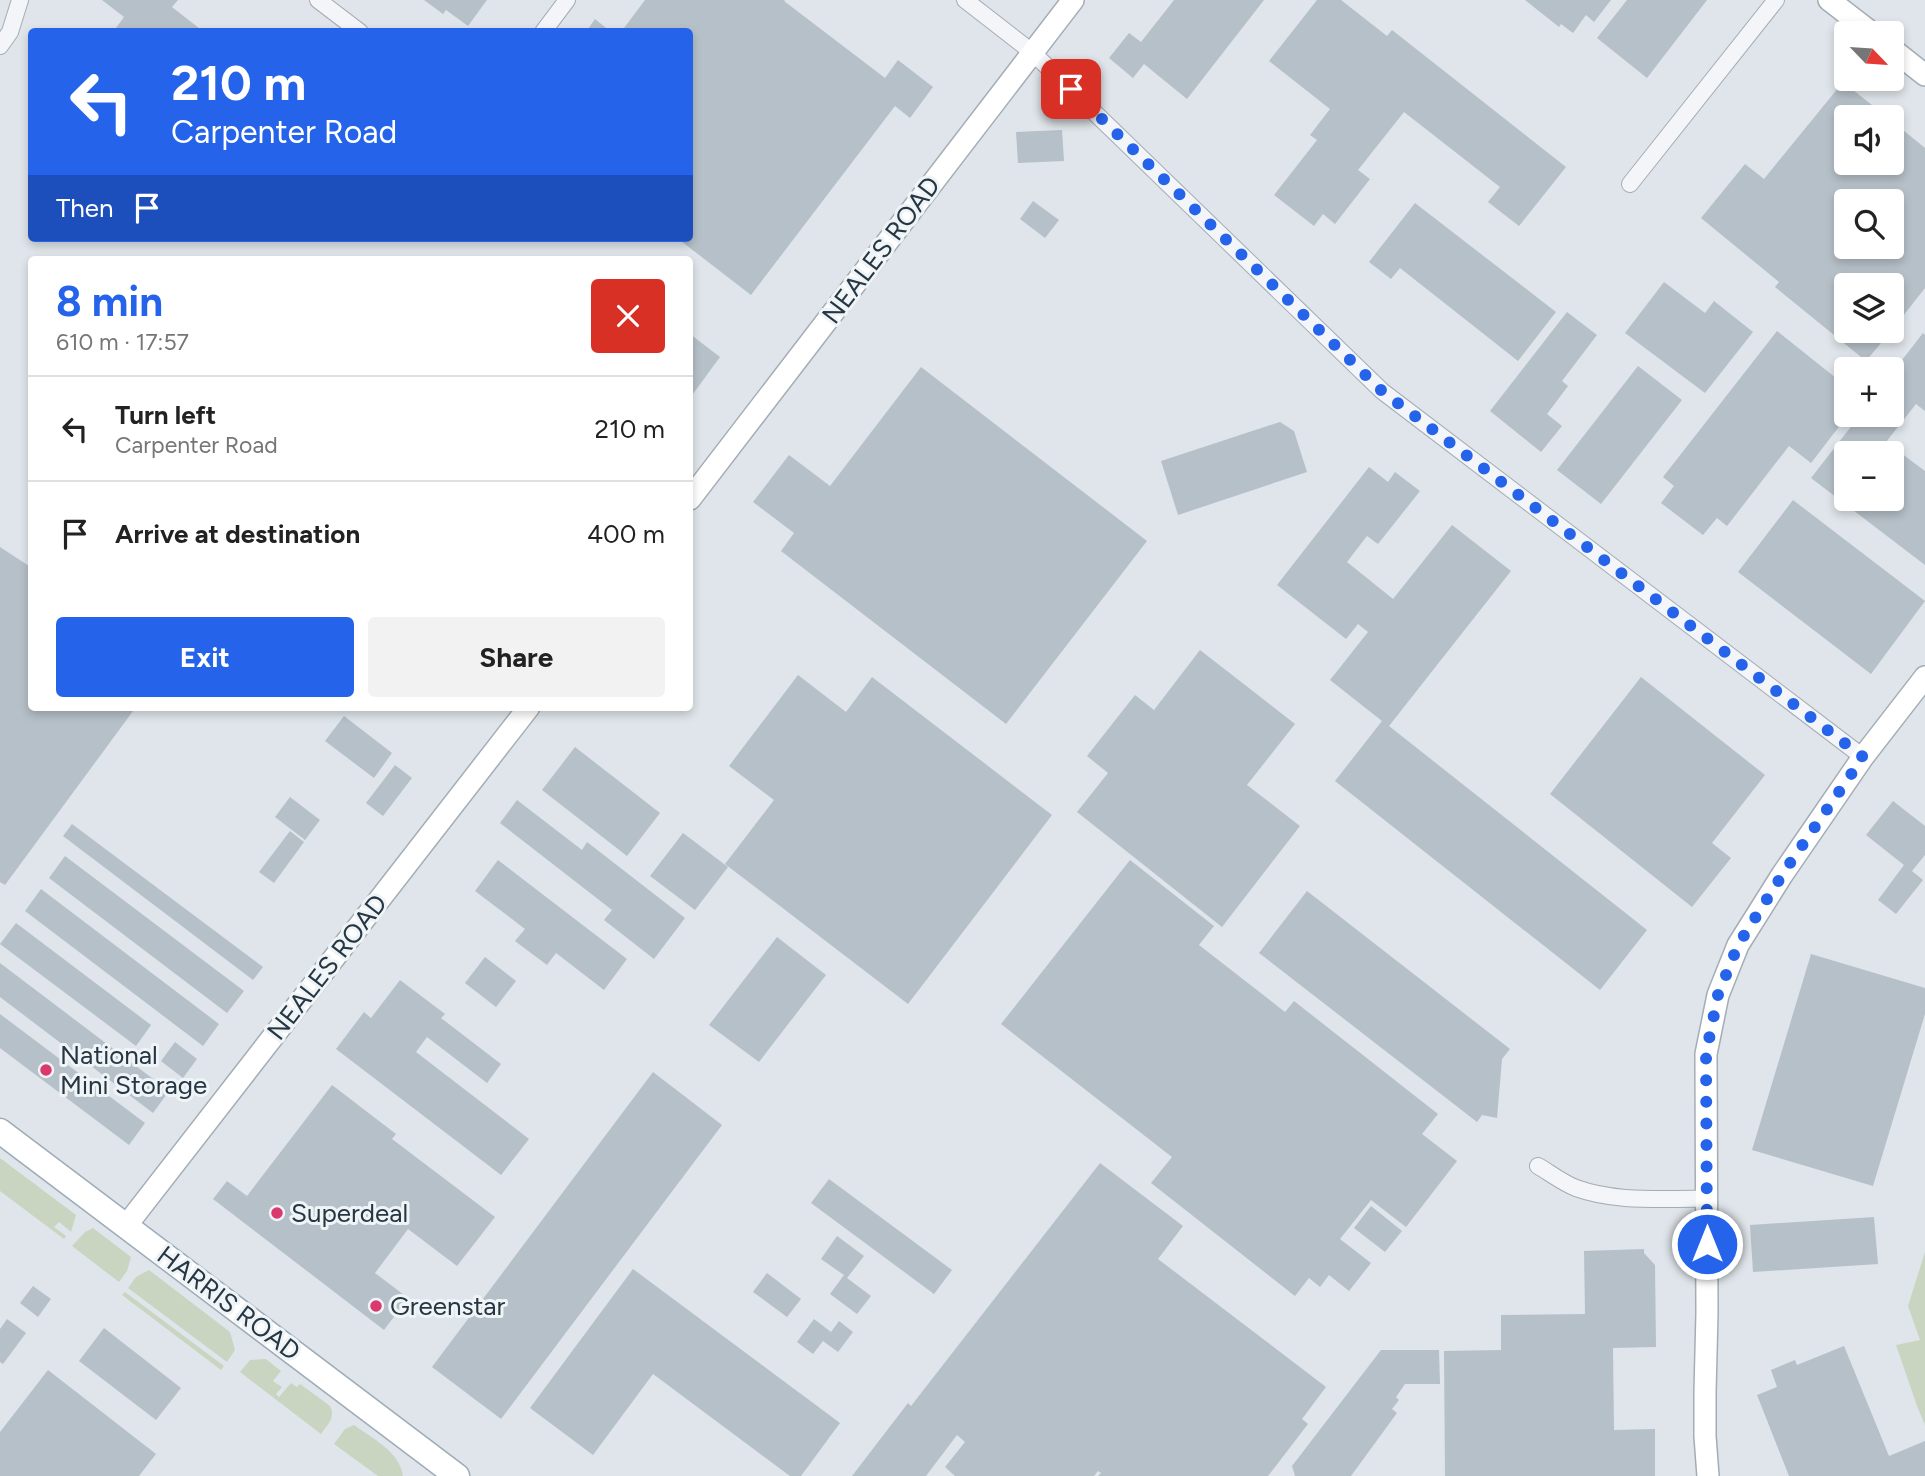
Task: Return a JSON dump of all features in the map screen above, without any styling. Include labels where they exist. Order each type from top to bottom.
[{"type":"main road","name":"HARRIS ROAD","points":[[0,1131],[443,1472]]},
{"type":"street","points":[[0,46],[10,32],[20,0]]},
{"type":"street","points":[[318,0],[355,28]]},
{"type":"street","points":[[546,28],[567,0]]},
{"type":"street","points":[[965,0],[1032,52],[1382,391],[1863,757]]},
{"type":"street","name":"NEALES ROAD","points":[[693,495],[1073,0]]},
{"type":"street","points":[[1630,184],[1776,0]]},
{"type":"street","points":[[1829,0],[1856,21]]},
{"type":"street","points":[[1904,58],[1925,75]]},
{"type":"street","points":[[1702,1476],[1707,1313],[1706,1054],[1718,995],[1738,945],[1786,869],[1863,757],[1925,677]]},
{"type":"street","name":"NEALES ROAD","points":[[126,1226],[525,711]]},
{"type":"street","points":[[1538,1166],[1573,1187],[1594,1193],[1619,1197],[1707,1199]]},
{"type":"street","points":[[1705,1436],[1708,1476]]},
{"type":"street","points":[[1705,1436],[1722,1476]]},
{"type":"green space","points":[[0,1158],[76,1215],[71,1232],[59,1222],[54,1227],[66,1236],[64,1239],[0,1191]]},
{"type":"green space","points":[[93,1228],[131,1257],[127,1271],[119,1282],[72,1246],[85,1232]]},
{"type":"green space","points":[[1925,1252],[1925,1425],[1896,1345],[1920,1340],[1908,1306]]},
{"type":"green space","points":[[149,1270],[230,1332],[235,1350],[227,1362],[128,1288],[136,1277]]},
{"type":"green space","points":[[125,1292],[224,1366],[221,1370],[122,1295]]},
{"type":"green space","points":[[266,1359],[281,1371],[273,1381],[282,1387],[276,1394],[279,1397],[291,1383],[297,1387],[300,1384],[330,1406],[331,1418],[321,1434],[240,1372],[250,1360]]},
{"type":"green space","points":[[354,1425],[391,1453],[401,1467],[403,1476],[378,1476],[334,1444],[345,1429]]},
{"type":"building","points":[[102,0],[178,0],[172,7],[199,28],[116,28],[124,17]]},
{"type":"building","points":[[424,0],[487,0],[468,26],[446,10],[443,14]]},
{"type":"building","points":[[645,0],[785,0],[885,78],[898,60],[933,87],[910,118],[895,106],[751,295],[682,242],[693,242],[693,28],[624,28]]},
{"type":"building","points":[[1174,0],[1264,0],[1187,99],[1144,64],[1133,78],[1109,58],[1129,33],[1141,42]]},
{"type":"building","points":[[1317,0],[1341,0],[1387,36],[1392,30],[1566,167],[1519,226],[1488,202],[1500,187],[1404,112],[1358,170],[1370,179],[1335,224],[1323,214],[1314,226],[1274,195],[1317,140],[1310,135],[1330,109],[1269,61]]},
{"type":"building","points":[[1525,0],[1611,0],[1594,22],[1586,15],[1573,33],[1561,24],[1559,27]]},
{"type":"building","points":[[1627,0],[1707,0],[1647,78],[1597,38]]},
{"type":"building","points":[[595,19],[606,28],[589,28]]},
{"type":"building","points":[[1836,91],[1854,91],[1872,105],[1834,105],[1834,175],[1904,175],[1904,131],[1925,148],[1925,288],[1904,315],[1904,273],[1834,273],[1834,335],[1775,287],[1779,282],[1701,218],[1745,164],[1764,179]]},
{"type":"building","points":[[1062,130],[1064,161],[1018,163],[1016,132]]},
{"type":"building","points":[[1033,201],[1059,220],[1045,238],[1020,219]]},
{"type":"building","points":[[1415,203],[1556,312],[1518,361],[1400,268],[1391,279],[1369,262]]},
{"type":"building","points":[[1664,282],[1705,313],[1714,301],[1753,332],[1705,393],[1625,333]]},
{"type":"building","points":[[1567,312],[1597,335],[1562,381],[1568,386],[1547,414],[1562,426],[1541,452],[1490,411]]},
{"type":"building","points":[[1777,331],[1834,376],[1834,427],[1839,427],[1811,463],[1789,446],[1727,526],[1717,518],[1703,535],[1661,503],[1674,486],[1663,477]]},
{"type":"building","points":[[1923,333],[1925,411],[1916,404],[1904,419],[1904,358]]},
{"type":"building","points":[[693,336],[720,357],[693,394]]},
{"type":"building","points":[[1844,343],[1881,343],[1869,357],[1861,357]]},
{"type":"building","points":[[1638,366],[1682,400],[1601,504],[1557,470]]},
{"type":"building","points":[[921,367],[1147,541],[1006,724],[781,551],[794,533],[753,502],[789,455],[830,486]]},
{"type":"building","points":[[1280,422],[1294,431],[1307,472],[1178,515],[1161,461]]},
{"type":"building","points":[[1851,427],[1898,427],[1887,441],[1840,441]]},
{"type":"building","points":[[1834,448],[1834,496],[1811,478]]},
{"type":"building","points":[[1904,455],[1925,471],[1925,565],[1854,511],[1904,511]]},
{"type":"building","points":[[1369,467],[1388,482],[1395,472],[1420,491],[1378,544],[1367,536],[1347,562],[1393,599],[1452,525],[1511,571],[1389,726],[1647,930],[1600,990],[1335,781],[1382,721],[1330,680],[1368,632],[1358,624],[1346,639],[1277,585]]},
{"type":"building","points":[[1793,500],[1925,601],[1871,674],[1738,572]]},
{"type":"building","points":[[0,547],[28,565],[28,711],[133,711],[5,885],[0,882]]},
{"type":"building","points":[[1200,650],[1295,724],[1247,785],[1300,826],[1222,927],[1077,812],[1108,773],[1087,756],[1135,695],[1154,710]]},
{"type":"building","points":[[798,675],[846,712],[872,677],[1052,815],[908,1004],[725,864],[774,800],[729,766]]},
{"type":"building","points":[[1641,677],[1765,775],[1712,843],[1731,858],[1692,907],[1550,794]]},
{"type":"building","points":[[344,716],[392,753],[374,778],[325,741]]},
{"type":"building","points":[[575,747],[660,813],[627,856],[542,790]]},
{"type":"building","points":[[395,765],[412,778],[383,816],[366,803]]},
{"type":"building","points":[[290,797],[320,820],[305,840],[275,817]]},
{"type":"building","points":[[517,800],[582,850],[587,842],[685,918],[654,959],[604,920],[612,910],[500,823]]},
{"type":"building","points":[[1893,801],[1925,826],[1925,855],[1912,871],[1923,880],[1896,914],[1878,900],[1904,865],[1866,835]]},
{"type":"building","points":[[72,824],[263,967],[253,980],[63,836]]},
{"type":"building","points":[[290,831],[304,842],[274,883],[259,872]]},
{"type":"building","points":[[683,833],[728,867],[695,910],[650,876]]},
{"type":"building","points":[[65,856],[244,991],[227,1013],[49,878]]},
{"type":"building","points":[[498,860],[627,959],[604,990],[556,953],[547,965],[515,941],[525,929],[475,891]]},
{"type":"building","points":[[1130,860],[1214,926],[1199,945],[1285,1012],[1294,1001],[1438,1114],[1422,1134],[1457,1161],[1406,1227],[1371,1200],[1340,1239],[1371,1263],[1349,1291],[1329,1275],[1320,1287],[1309,1278],[1295,1296],[1151,1183],[1172,1157],[1001,1024]]},
{"type":"building","points":[[41,889],[219,1024],[203,1046],[25,911]]},
{"type":"building","points":[[1307,891],[1510,1049],[1502,1059],[1497,1118],[1482,1115],[1477,1122],[1259,953]]},
{"type":"building","points":[[16,923],[151,1025],[136,1046],[0,944]]},
{"type":"building","points":[[777,937],[826,975],[759,1062],[709,1025]]},
{"type":"building","points":[[1811,954],[1925,988],[1925,1014],[1873,1186],[1752,1150]]},
{"type":"building","points":[[485,957],[516,981],[496,1007],[465,983]]},
{"type":"building","points":[[0,963],[169,1091],[153,1113],[0,997]]},
{"type":"building","points":[[400,980],[445,1014],[441,1018],[501,1064],[487,1083],[427,1037],[416,1052],[529,1139],[501,1175],[336,1049],[364,1012],[371,1018]]},
{"type":"building","points":[[0,1014],[145,1123],[129,1145],[0,1048]]},
{"type":"building","points":[[175,1042],[197,1059],[183,1078],[161,1061]]},
{"type":"building","points":[[653,1072],[722,1125],[501,1419],[432,1367]]},
{"type":"building","points":[[332,1085],[396,1134],[392,1139],[495,1217],[457,1266],[408,1229],[375,1273],[408,1298],[384,1330],[213,1199],[227,1181],[247,1196]]},
{"type":"building","points":[[1100,1163],[1183,1226],[1158,1259],[1326,1387],[1302,1419],[1308,1424],[1268,1476],[1098,1476],[1101,1473],[1098,1471],[1094,1476],[955,1476],[945,1467],[965,1442],[957,1435],[926,1476],[852,1476],[908,1403],[911,1406]]},
{"type":"building","points":[[829,1179],[952,1270],[934,1294],[811,1203]]},
{"type":"building","points":[[1371,1206],[1402,1231],[1385,1252],[1354,1228]]},
{"type":"building","points":[[1874,1217],[1878,1264],[1753,1272],[1750,1225]]},
{"type":"building","points":[[837,1236],[864,1256],[847,1278],[871,1296],[857,1314],[830,1294],[844,1275],[821,1259]]},
{"type":"building","points":[[1644,1249],[1644,1253],[1655,1265],[1656,1347],[1613,1348],[1614,1430],[1655,1429],[1655,1476],[1445,1476],[1444,1351],[1501,1350],[1501,1315],[1585,1314],[1584,1251]]},
{"type":"building","points":[[633,1269],[840,1423],[801,1476],[790,1476],[653,1374],[593,1455],[530,1408]]},
{"type":"building","points":[[767,1273],[801,1299],[787,1317],[753,1292]]},
{"type":"building","points":[[33,1286],[51,1299],[38,1317],[20,1303]]},
{"type":"building","points":[[7,1319],[26,1333],[3,1364],[0,1362],[0,1329]]},
{"type":"building","points":[[814,1319],[831,1332],[839,1321],[853,1332],[838,1352],[823,1341],[813,1354],[797,1342]]},
{"type":"building","points":[[104,1328],[181,1388],[156,1420],[79,1361]]},
{"type":"building","points":[[1844,1346],[1889,1456],[1925,1441],[1925,1476],[1789,1476],[1757,1395],[1777,1387],[1771,1370],[1795,1360],[1797,1365]]},
{"type":"building","points":[[1381,1350],[1439,1350],[1440,1384],[1405,1384],[1392,1409],[1397,1413],[1351,1476],[1295,1476],[1292,1466]]},
{"type":"building","points":[[48,1370],[156,1454],[139,1476],[0,1476],[0,1432]]},
{"type":"place","name":"National Mini Storage","points":[[46,1070]]},
{"type":"place","name":"Superdeal","points":[[277,1213]]},
{"type":"place","name":"Greenstar","points":[[376,1306]]},
{"type":"route","points":[[1071,89],[1382,391],[1863,757],[1786,869],[1738,945],[1718,995],[1706,1054],[1707,1244]]}]
